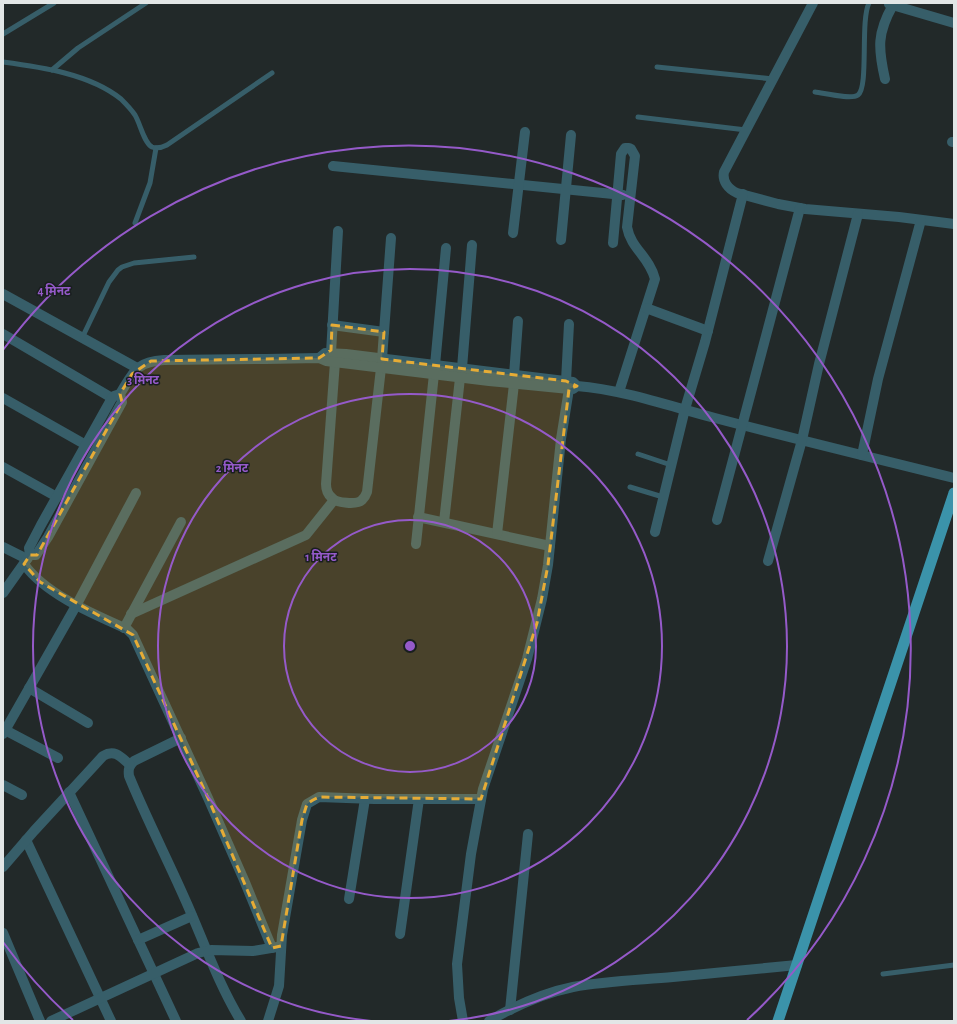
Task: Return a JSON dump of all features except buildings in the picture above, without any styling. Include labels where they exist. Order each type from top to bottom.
[{"type":"main road","points":[[778,1021],[954,493]]},
{"type":"street","points":[[813,3],[723,174],[724,180],[729,188],[732,191],[800,208],[954,224]]},
{"type":"street","points":[[885,79],[880,53],[880,39],[890,4],[954,23]]},
{"type":"street","points":[[513,233],[525,132]]},
{"type":"street","points":[[561,240],[571,134]]},
{"type":"street","points":[[613,243],[621,154],[625,148],[629,148],[635,156],[627,226],[628,233],[634,245],[649,264],[655,279],[618,392]]},
{"type":"street","points":[[333,166],[631,196]]},
{"type":"street","points":[[655,532],[685,409],[708,331],[743,194]]},
{"type":"street","points":[[717,520],[800,208]]},
{"type":"street","points":[[768,561],[802,440],[819,364],[858,214]]},
{"type":"street","points":[[862,456],[878,379],[921,220]]},
{"type":"street","points":[[338,231],[332,325],[333,358],[326,484],[328,494],[334,500],[354,503],[362,500],[367,492],[382,363],[391,238]]},
{"type":"street","points":[[444,522],[461,373],[472,245]]},
{"type":"street","points":[[416,544],[446,248]]},
{"type":"street","points":[[3,294],[137,368]]},
{"type":"street","points":[[646,308],[708,331]]},
{"type":"street","points":[[497,534],[514,379],[518,321]]},
{"type":"street","points":[[463,1021],[457,977],[458,948],[471,854],[487,775],[527,658],[542,599],[550,546],[561,439],[571,385],[569,324]]},
{"type":"street","points":[[332,325],[384,332]]},
{"type":"street","points":[[3,334],[116,396],[122,402],[48,537],[36,555],[27,559]]},
{"type":"street","points":[[3,593],[27,559],[29,548],[86,445],[116,396],[137,368],[151,361],[319,358],[326,361],[333,358],[602,388],[862,456],[954,478]]},
{"type":"street","points":[[3,398],[86,445]]},
{"type":"street","points":[[3,467],[57,497]]},
{"type":"street","points":[[58,758],[4,732],[77,604],[136,493]]},
{"type":"street","points":[[131,614],[306,535],[334,500]]},
{"type":"street","points":[[418,517],[550,546]]},
{"type":"street","points":[[124,628],[181,522]]},
{"type":"street","points":[[3,547],[27,559],[32,575],[43,585],[130,632],[181,738],[244,880],[276,947]]},
{"type":"street","points":[[29,688],[88,723]]},
{"type":"street","points":[[181,738],[140,757],[130,765],[128,770],[129,776],[223,988],[242,1021]]},
{"type":"street","points":[[3,867],[98,760],[108,753],[116,754],[130,765]]},
{"type":"street","points":[[3,785],[22,795]]},
{"type":"street","points":[[69,792],[176,1021]]},
{"type":"street","points":[[268,1021],[278,986],[276,947],[302,820],[308,804],[319,797],[365,799],[481,799]]},
{"type":"street","points":[[349,900],[365,799]]},
{"type":"street","points":[[400,934],[419,799]]},
{"type":"street","points":[[510,1010],[528,834]]},
{"type":"street","points":[[26,840],[111,1021]]},
{"type":"street","points":[[138,940],[192,916]]},
{"type":"street","points":[[3,933],[40,1021]]},
{"type":"street","points":[[51,1021],[206,950],[242,952],[276,947]]},
{"type":"street","points":[[489,1021],[510,1010],[556,992],[589,985],[797,964]]},
{"type":"lane","points":[[3,34],[54,3]]},
{"type":"lane","points":[[52,70],[78,48],[146,3]]},
{"type":"lane","points":[[815,92],[851,97],[858,94],[862,89],[864,64],[864,24],[869,3]]},
{"type":"lane","points":[[3,62],[52,70],[90,82],[109,90],[129,107],[136,116],[151,147],[156,148],[167,145],[272,73]]},
{"type":"lane","points":[[657,67],[773,78]]},
{"type":"lane","points":[[638,117],[747,130]]},
{"type":"lane","points":[[135,224],[150,183],[156,148]]},
{"type":"lane","points":[[82,338],[109,282],[122,267],[134,263],[194,257]]},
{"type":"lane","points":[[638,454],[671,465]]},
{"type":"lane","points":[[630,487],[663,497]]},
{"type":"lane","points":[[883,974],[954,965]]},
{"type":"highlighted area","points":[[332,325],[384,332],[382,359],[566,381],[577,386],[569,389],[548,565],[537,623],[481,799],[319,797],[307,804],[302,820],[281,946],[272,948],[208,798],[133,635],[40,582],[24,564],[30,555],[37,555],[122,402],[120,394],[132,374],[151,361],[319,358],[331,350]]}]
